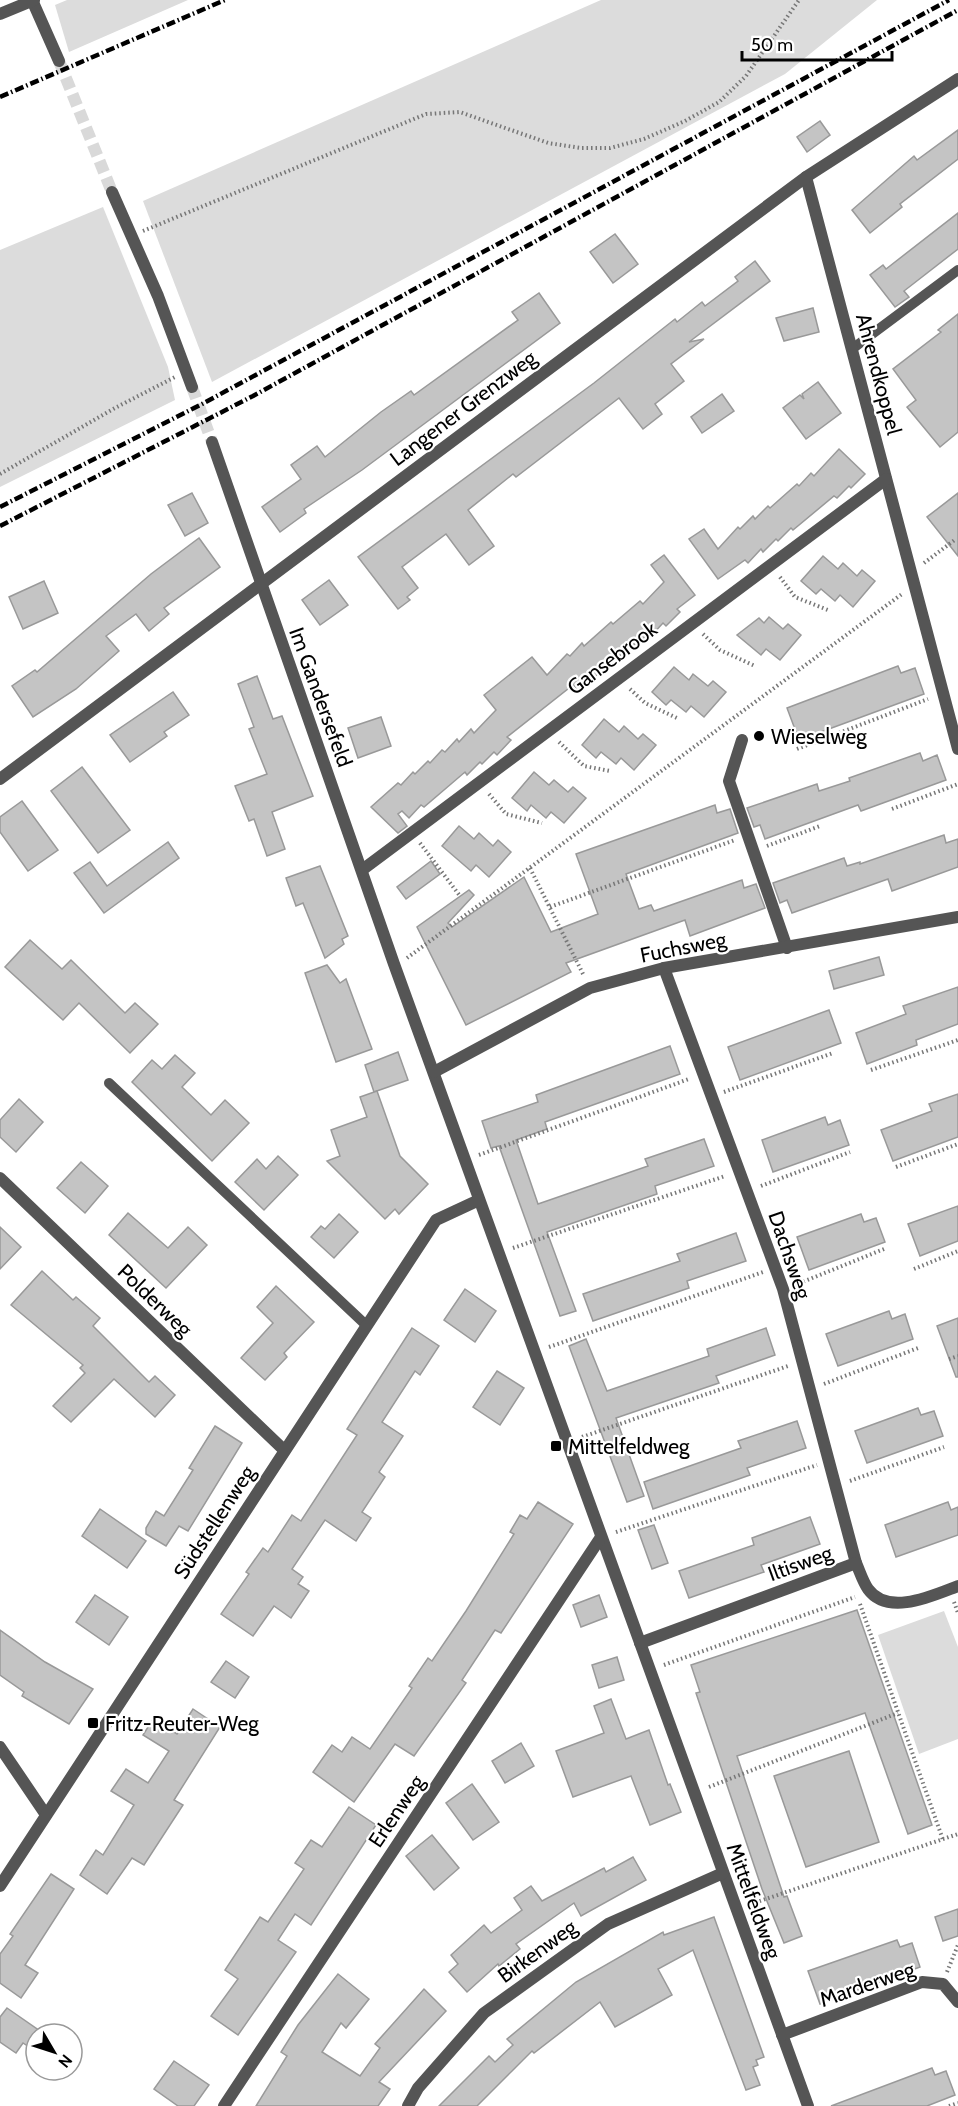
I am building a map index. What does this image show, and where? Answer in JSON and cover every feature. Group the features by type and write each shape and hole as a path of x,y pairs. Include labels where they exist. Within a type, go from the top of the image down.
{"street":[{"path":"0,14 33,0 59,61"},
{"name":"Langener Grenzweg","path":"0,779 806,177 958,79"},
{"name":"Ahrendkoppel","path":"806,177 958,749"},
{"path":"112,192 132,236 192,387"},
{"name":"Im Gandersefeld","path":"212,442 394,966"},
{"name":"Gansebrook","path":"362,870 886,479"},
{"path":"742,740 729,781 787,948"},
{"name":"Fuchsweg","path":"434,1072 590,988 664,968 958,918"},
{"name":"Mittelfeldweg","path":"394,966 808,2106"},
{"name":"Dachsweg","path":"664,968 783,1289 829,1461 851,1565"},
{"name":"Polderweg","path":"0,1178 284,1450"},
{"name":"Südstellenweg","path":"0,1886 436,1220 479,1200"},
{"name":"Erlenweg","path":"224,2106 601,1537"},
{"name":"Iltisweg","path":"640,1644 851,1565 869,1591 887,1602 911,1602 958,1586"},
{"path":"0,1747 46,1815"},
{"name":"Birkenweg","path":"408,2106 418,2088 484,2013 608,1924 723,1873"},
{"name":"Marderweg","path":"782,2035 922,1982 943,1984 958,2002"}],"lane":[{"path":"852,349 958,270"},
{"path":"109,1083 366,1325"}],"path":[{"path":"132,236 426,114 460,112 548,142 581,148 610,148 644,139 685,121 719,102 746,76 799,0"},
{"path":"0,474 115,408 186,372"},
{"path":"394,966 530,868 913,579 956,539"},
{"path":"771,564 795,597 828,610"},
{"path":"692,623 720,650 755,666"},
{"path":"619,678 645,703 679,718"},
{"path":"797,750 943,693"},
{"path":"548,731 584,766 610,771"},
{"path":"479,782 506,814 542,823"},
{"path":"892,809 958,784"},
{"path":"753,851 820,826"},
{"path":"412,833 460,896"},
{"path":"550,907 747,836"},
{"path":"530,868 590,988"},
{"path":"871,1070 958,1040"},
{"path":"712,1096 833,1053"},
{"path":"465,1160 704,1074"},
{"path":"896,1167 958,1144"},
{"path":"747,1191 850,1152"},
{"path":"498,1253 740,1171"},
{"path":"783,1289 884,1249"},
{"path":"914,1269 958,1251"},
{"path":"534,1352 775,1268"},
{"path":"810,1389 918,1348"},
{"path":"949,1359 958,1356"},
{"path":"567,1443 802,1361"},
{"path":"835,1486 944,1447"},
{"path":"601,1537 829,1461"},
{"path":"851,1565 857,1596 943,1840"},
{"path":"650,1670 857,1596"},
{"path":"694,1793 898,1713"},
{"path":"736,1909 958,1834"},
{"path":"943,1984 958,1945"},
{"path":"950,2106 958,2103"}],"shaded area":[{"path":"67,0 188,0 69,52 55,5"},
{"path":"601,0 877,0 785,74 212,382 143,201"},
{"path":"103,207 168,367 175,400 0,487 0,250"},
{"path":"944,1611 958,1647 958,1739 919,1754 878,1635"}],"building":[{"path":"820,121 830,135 807,152 797,137"},
{"path":"958,130 958,159 900,204 902,207 870,233 852,210 914,156 917,160"},
{"path":"958,213 958,249 904,291 909,297 895,307 870,275 883,265 886,269"},
{"path":"615,234 638,264 613,283 590,252"},
{"path":"755,261 770,281 689,342 704,339 671,364 684,381 655,404 662,414 643,429 619,398 516,477 513,474 468,510 494,546 469,565 446,534 402,567 418,588 407,597 410,600 398,609 358,557 594,383 675,319 677,322 702,302 705,306 738,281 735,277"},
{"path":"539,293 560,323 362,470 304,509 306,513 280,532 262,507 301,479 291,465 317,446 325,457 381,412 411,391 414,395 518,320 512,312"},
{"path":"813,308 819,332 784,341 776,318"},
{"path":"958,314 958,432 940,447 907,407 916,400 893,369 941,332 938,330"},
{"path":"818,382 841,413 806,439 783,408 800,395 804,399 802,394"},
{"path":"722,394 734,411 702,433 691,417"},
{"path":"839,449 865,474 851,488 849,486 837,498 834,496 793,530 791,528 778,541 776,539 763,552 761,549 748,563 745,560 718,579 689,539 704,529 718,549 738,527 740,529 753,516 755,519 768,506 770,508 797,484 799,486 811,473 814,476"},
{"path":"192,493 208,523 185,536 168,505"},
{"path":"958,493 958,556 927,517"},
{"path":"199,538 220,567 164,608 169,614 149,631 136,614 106,636 119,651 76,689 33,717 12,686 35,670 37,672 151,574"},
{"path":"664,555 695,595 677,609 680,612 666,626 663,623 651,636 649,633 636,646 634,644 593,678 590,676 578,689 573,685 507,737 511,740 497,755 494,752 467,775 465,772 424,807 421,805 409,818 402,811 398,814 407,826 398,833 371,807 398,783 401,785 413,772 415,774 428,761 430,763 442,750 445,752 457,739 459,742 471,729 474,733 496,710 484,695 532,657 547,675 567,654 570,656 582,643 584,646 640,601 643,604 664,582 651,565"},
{"path":"823,556 838,569 843,563 857,576 862,570 875,581 853,607 840,595 835,601 821,589 816,594 801,581"},
{"path":"329,580 348,605 320,625 302,600"},
{"path":"44,581 58,613 23,629 9,597"},
{"path":"769,617 783,629 788,624 801,635 780,660 766,649 761,655 737,635 759,618 764,623"},
{"path":"898,666 901,673 915,668 924,694 799,740 787,708"},
{"path":"674,667 689,680 693,674 708,686 713,681 726,692 704,717 691,706 686,712 671,700 666,705 652,692"},
{"path":"257,676 273,719 282,716 313,796 272,812 285,849 267,856 254,819 249,821 235,786 267,774 249,729 254,727 238,684"},
{"path":"173,692 189,715 164,732 167,736 130,762 110,735"},
{"path":"381,717 391,746 358,758 348,728"},
{"path":"604,719 619,732 624,726 638,739 643,734 656,745 634,770 621,758 616,764 601,752 596,758 582,745"},
{"path":"920,753 923,761 937,755 946,780 861,811 858,805 765,839 760,825 754,827 747,808 817,784 819,791"},
{"path":"82,767 130,830 98,853 51,791"},
{"path":"534,772 549,785 554,780 568,792 573,787 586,798 564,823 551,812 546,818 531,805 527,811 512,798"},
{"path":"22,801 58,850 28,871 0,832 0,817"},
{"path":"715,805 717,813 730,809 738,833 626,874 639,909 651,905 654,911 742,880 744,888 756,884 765,908 690,936 685,920 566,963 571,972 466,1025 417,927 469,890 474,895 448,923 452,927 524,877 551,932 598,914 576,854"},
{"path":"459,826 474,839 479,833 493,846 498,840 511,852 489,877 476,865 471,871 442,846"},
{"path":"944,835 946,843 958,839 958,867 892,891 888,879 792,913 787,900 780,903 773,883 844,858 847,866 860,862 860,864"},
{"path":"168,842 179,858 104,913 74,873 90,862 107,886"},
{"path":"431,861 440,874 406,899 397,887"},
{"path":"320,866 348,936 342,939 344,944 325,958 303,903 296,906 286,878"},
{"path":"30,940 62,969 71,960 125,1013 135,1003 158,1024 130,1053 79,1003 63,1020 5,967"},
{"path":"879,957 884,975 834,989 829,971"},
{"path":"327,965 340,983 346,979 372,1049 336,1062 305,973"},
{"path":"958,987 958,1024 916,1040 917,1045 867,1064 856,1033 906,1014 903,1006"},
{"path":"829,1010 841,1043 740,1080 728,1047"},
{"path":"670,1046 680,1074 545,1122 547,1129 516,1140 538,1204 648,1166 645,1159 704,1139 714,1166 655,1186 657,1194 547,1232 576,1311 560,1316 499,1146 491,1148 482,1121 538,1102 536,1095"},
{"path":"398,1052 408,1080 374,1092 365,1065"},
{"path":"175,1055 195,1073 182,1087 211,1115 225,1100 249,1123 212,1161 132,1082 152,1060 162,1069"},
{"path":"377,1091 400,1156 428,1184 399,1214 395,1209 385,1219 327,1161 340,1156 331,1130 367,1117 360,1097"},
{"path":"958,1094 958,1137 893,1161 881,1130 932,1111 929,1104"},
{"path":"19,1099 43,1122 16,1152 0,1137 0,1120"},
{"path":"825,1117 828,1125 840,1120 849,1145 773,1172 762,1140"},
{"path":"278,1156 298,1175 264,1210 235,1182 257,1159 266,1169"},
{"path":"81,1162 108,1186 85,1213 57,1188"},
{"path":"958,1206 958,1241 920,1256 908,1224"},
{"path":"128,1213 168,1248 188,1227 207,1245 166,1288 109,1235"},
{"path":"339,1214 358,1232 334,1258 311,1237 321,1226 325,1229"},
{"path":"861,1214 864,1222 876,1218 885,1242 809,1270 797,1237"},
{"path":"0,1227 21,1247 0,1269"},
{"path":"736,1233 746,1261 687,1281 689,1288 593,1321 583,1294 680,1261 677,1254"},
{"path":"42,1271 73,1300 76,1297 100,1318 93,1326 149,1382 155,1376 175,1395 155,1417 114,1379 71,1422 53,1406 85,1373 80,1368 83,1365 11,1305"},
{"path":"276,1286 314,1322 284,1353 287,1357 265,1380 241,1358 273,1323 257,1307"},
{"path":"465,1289 496,1311 475,1342 444,1320"},
{"path":"889,1311 892,1319 905,1314 913,1339 838,1366 826,1334"},
{"path":"958,1318 958,1377 956,1377 937,1326"},
{"path":"412,1328 439,1346 420,1375 415,1371 382,1422 403,1436 379,1472 385,1477 362,1512 371,1518 356,1541 325,1520 292,1569 303,1577 298,1584 309,1591 291,1618 274,1606 253,1636 221,1614 249,1574 246,1572 263,1548 268,1552 292,1515 301,1521 357,1435 347,1429"},
{"path":"766,1328 775,1355 716,1376 719,1383 616,1418 644,1496 627,1502 569,1346 586,1339 607,1391 709,1356 707,1349"},
{"path":"497,1371 524,1388 500,1425 473,1407"},
{"path":"918,1408 921,1415 934,1411 943,1436 867,1463 855,1431"},
{"path":"797,1421 806,1448 747,1468 750,1475 653,1509 644,1482 741,1448 738,1441"},
{"path":"215,1426 242,1443 188,1531 179,1526 166,1546 146,1534 146,1528 156,1511 164,1516 193,1470 189,1468"},
{"path":"538,1502 573,1524 501,1633 495,1630 462,1680 466,1683 414,1756 395,1744 354,1802 313,1772 332,1745 342,1752 352,1737 370,1749 412,1688 409,1686 428,1658 432,1661 466,1611 514,1534 510,1532 520,1515 527,1519"},
{"path":"948,1502 951,1510 958,1507 958,1535 896,1557 885,1525"},
{"path":"100,1509 146,1541 127,1568 82,1536"},
{"path":"810,1517 820,1544 761,1565 764,1572 689,1598 679,1571 754,1545 752,1538"},
{"path":"654,1525 668,1563 652,1569 638,1530"},
{"path":"95,1595 128,1617 109,1645 76,1622"},
{"path":"599,1595 607,1617 581,1627 573,1605"},
{"path":"857,1610 932,1825 908,1834 865,1713 737,1756 784,1897 787,1896 802,1936 784,1943 762,1889 696,1693 700,1692 691,1665"},
{"path":"0,1630 45,1662 93,1689 69,1724 22,1696 24,1692 0,1675"},
{"path":"617,1657 624,1680 599,1688 592,1665"},
{"path":"226,1661 249,1677 235,1698 211,1682"},
{"path":"611,1699 626,1739 649,1730 668,1785 670,1784 681,1812 650,1825 631,1776 573,1797 556,1751 604,1733 594,1706"},
{"path":"193,1709 220,1727 174,1800 183,1805 144,1865 132,1858 107,1894 80,1875 96,1850 103,1855 134,1805 111,1791 126,1769 148,1783 169,1751 143,1735 153,1719 177,1734"},
{"path":"521,1743 534,1766 505,1783 492,1761"},
{"path":"849,1751 879,1842 806,1867 774,1776"},
{"path":"472,1784 499,1822 473,1840 446,1803"},
{"path":"349,1807 376,1825 311,1925 295,1914 278,1940 296,1952 238,2035 211,2016 238,1979 225,1970 260,1917 268,1922 304,1869 295,1863 311,1840 322,1847"},
{"path":"432,1835 459,1868 434,1890 406,1856"},
{"path":"633,1857 646,1880 581,1916 574,1903 516,1944 520,1949 499,1966 498,1964 467,1992 449,1972 458,1964 451,1955 484,1925 491,1933 522,1910 514,1898 531,1886 542,1901 604,1868 606,1872"},
{"path":"51,1874 74,1889 25,1965 38,1973 21,1998 0,1983 0,1954 13,1936 10,1934"},
{"path":"958,1909 958,1936 943,1941 935,1917"},
{"path":"714,1917 764,2057 756,2060 758,2065 753,2067 760,2085 746,2090 693,1950 658,1969 672,1995 615,2027 600,2002 534,2053 532,2051 477,2106 439,2106 489,2056 495,2062 513,2045 507,2039 576,1982 663,1932 664,1935"},
{"path":"897,1940 900,1947 912,1943 920,1967 820,2004 808,1971"},
{"path":"338,1974 369,1999 346,2028 341,2023 322,2052 360,2076 380,2048 375,2044 424,1989 446,2011 379,2082 390,2089 378,2106 256,2106 287,2056 281,2052 298,2025"},
{"path":"7,2008 27,2022 24,2022 24,2044 16,2053 0,2042 0,2017"},
{"path":"174,2061 209,2085 194,2106 178,2106 154,2089"},
{"path":"932,2068 935,2075 946,2071 955,2095 927,2106 831,2106"}],"tunnel":[{"path":"59,61 112,192"},
{"path":"192,387 212,442"}],"railway":[{"path":"0,97 225,0"},
{"path":"0,507 202,404 949,0"},
{"path":"0,526 253,396 958,10"}],"place":[{"name":"Wieselweg","path":"759,736"},
{"name":"Mittelfeldweg","path":"556,1446"},
{"name":"Fritz-Reuter-Weg","path":"93,1723"}]}
